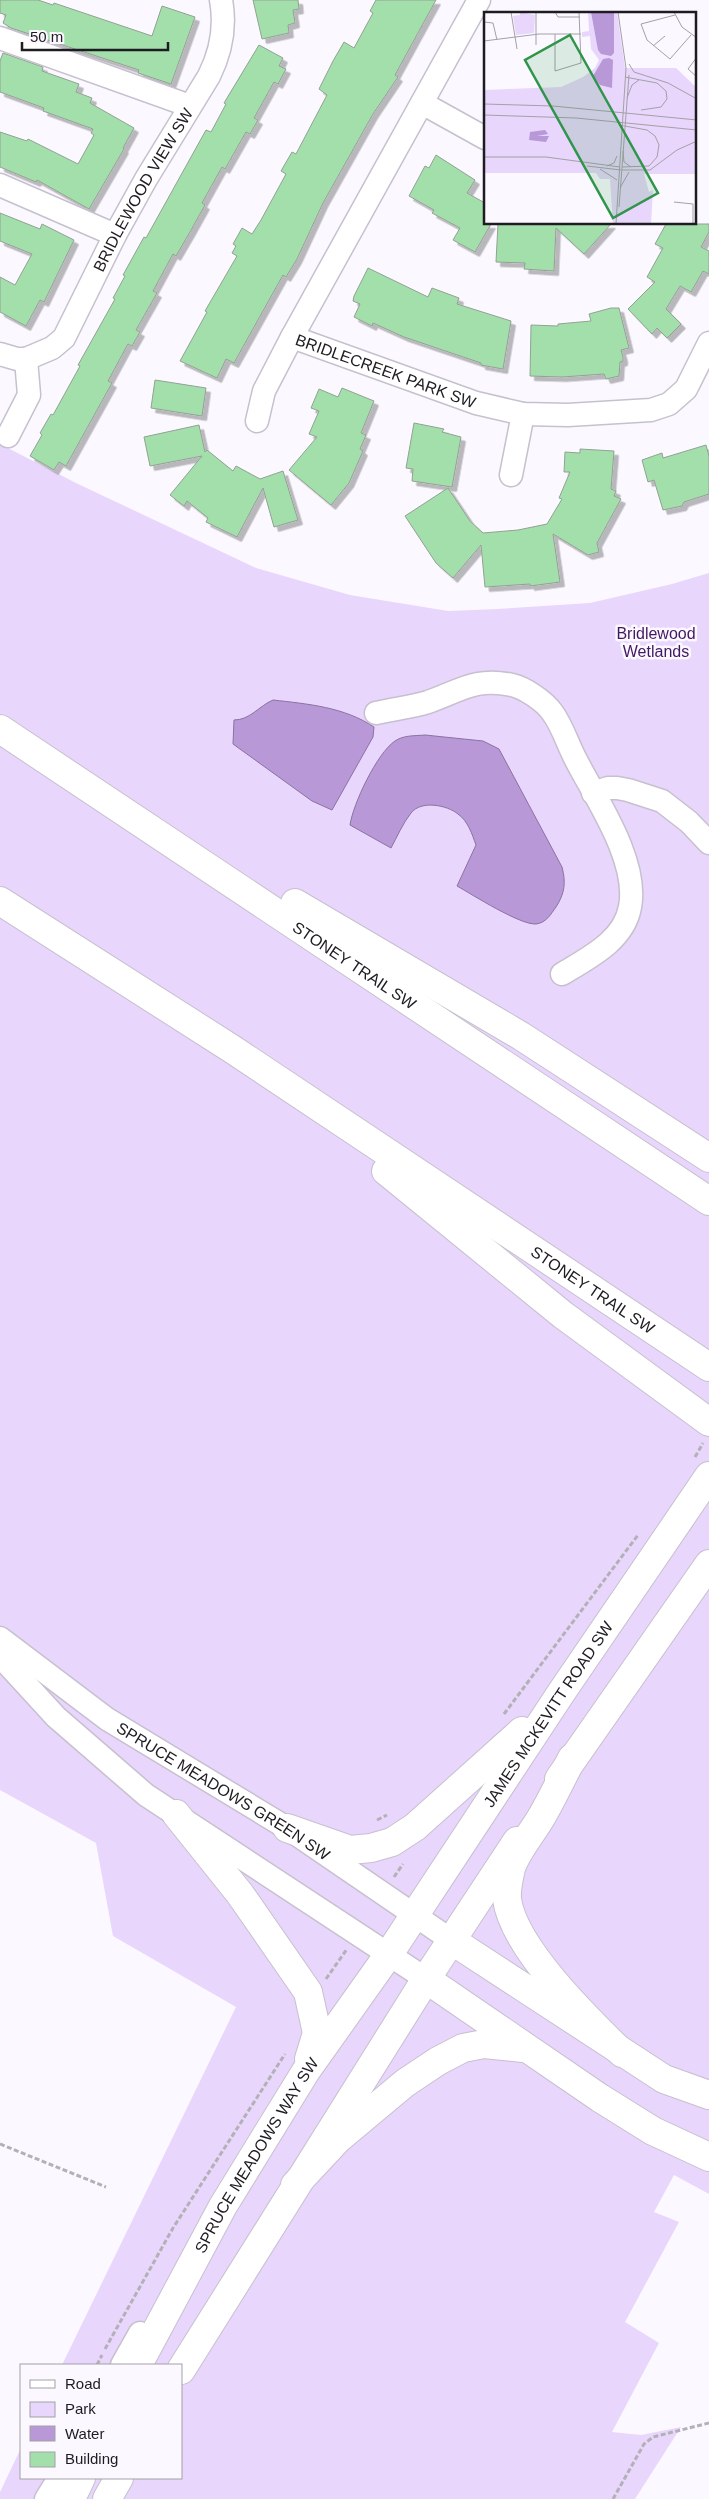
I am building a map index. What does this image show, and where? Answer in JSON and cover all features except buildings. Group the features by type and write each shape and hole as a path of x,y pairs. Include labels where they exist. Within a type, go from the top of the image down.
{"main road":[{"name":"STONEY TRAIL SW","path":"0,729 709,1201"},
{"path":"29,747 521,1036 709,1158"},
{"name":"STONEY TRAIL SW","path":"0,901 232,1049 709,1367"},
{"path":"232,1049 563,1314 709,1422"},
{"name":"JAMES MCKEVITT ROAD SW","path":"389,1954 561,1693 709,1476"},
{"path":"182,2368 295,2185 451,1940 572,1758 709,1564"},
{"path":"287,1828 350,1850 371,1848 392,1842 415,1827 501,1752 561,1693"},
{"path":"572,1758 544,1814 512,1867 507,1898 510,1912 522,1936 543,1967 576,2006 622,2053"},
{"path":"176,1814 240,1894 308,1992 317,2033 306,2071"},
{"path":"451,1940 664,2079 709,2095"},
{"name":"SPRUCE MEADOWS WAY SW","path":"139,2364 223,2206 306,2071 389,1954"},
{"path":"426,1979 524,2048 653,2131 709,2157"},
{"path":"295,2185 338,2139 405,2083 438,2061 463,2048 484,2044 524,2048"},
{"path":"72,2499 81,2479"},
{"path":"107,2499 118,2479"}],"street":[{"name":"BRIDLEWOOD VIEW SW","path":"26,359 52,348 64,338 115,235 217,60 223,32 221,0"},
{"name":"BRIDLECREEK PARK SW","path":"479,0 292,337 476,403 523,414 568,415 661,408 701,378 709,343"},
{"path":"0,38 190,106"},
{"path":"422,104 484,137"},
{"path":"0,185 115,235"},
{"path":"257,421 264,391 292,337"},
{"path":"0,354 17,359 26,359 29,395 8,436"},
{"path":"510,475 523,414"},
{"path":"376,712 428,702 481,682 513,685 536,697 552,712 619,846 630,878 630,908 618,934 596,953 562,974"},
{"path":"594,794 608,788 628,790 662,802 689,822 709,843"},
{"name":"SPRUCE MEADOWS GREEN SW","path":"0,1638 114,1724 287,1828 451,1940"},
{"path":"0,1656 56,1717 146,1795 426,1979"},
{"path":"123,2364 223,2206"},
{"path":"46,2499 58,2479"}],"path":[{"path":"500,1719 642,1530"},
{"path":"377,1820 394,1811"},
{"path":"384,1894 404,1861"},
{"path":"308,1992 325,1980 357,1934"},
{"path":"98,2364 146,2274 287,2050"},
{"path":"0,2144 106,2187"},
{"path":"613,2499 644,2444 652,2437 709,2423"}],"green space":[{"name":"Bridlewood Wetlands","path":"0,444 76,483 256,568 350,595 448,611 497,609 590,603 672,584 709,573 709,2194 674,2175 654,2212 679,2222 625,2322 659,2343 612,2432 641,2435 681,2427 635,2499 0,2499 0,2492 20,2450 20,2479 182,2479 182,2364 62,2364 236,2007 113,1936 96,1843 0,1790"}],"water":[{"path":"273,700 312,705 338,711 362,720 374,727 373,737 332,810 312,801 233,744 234,720 245,718"},
{"path":"425,735 483,741 499,749 562,867 564,878 563,892 556,907 543,922 536,924 519,920 457,886 476,845 467,824 453,811 434,805 421,806 415,809 405,821 391,848 350,825 361,792 374,767 388,747 402,738"}]}
